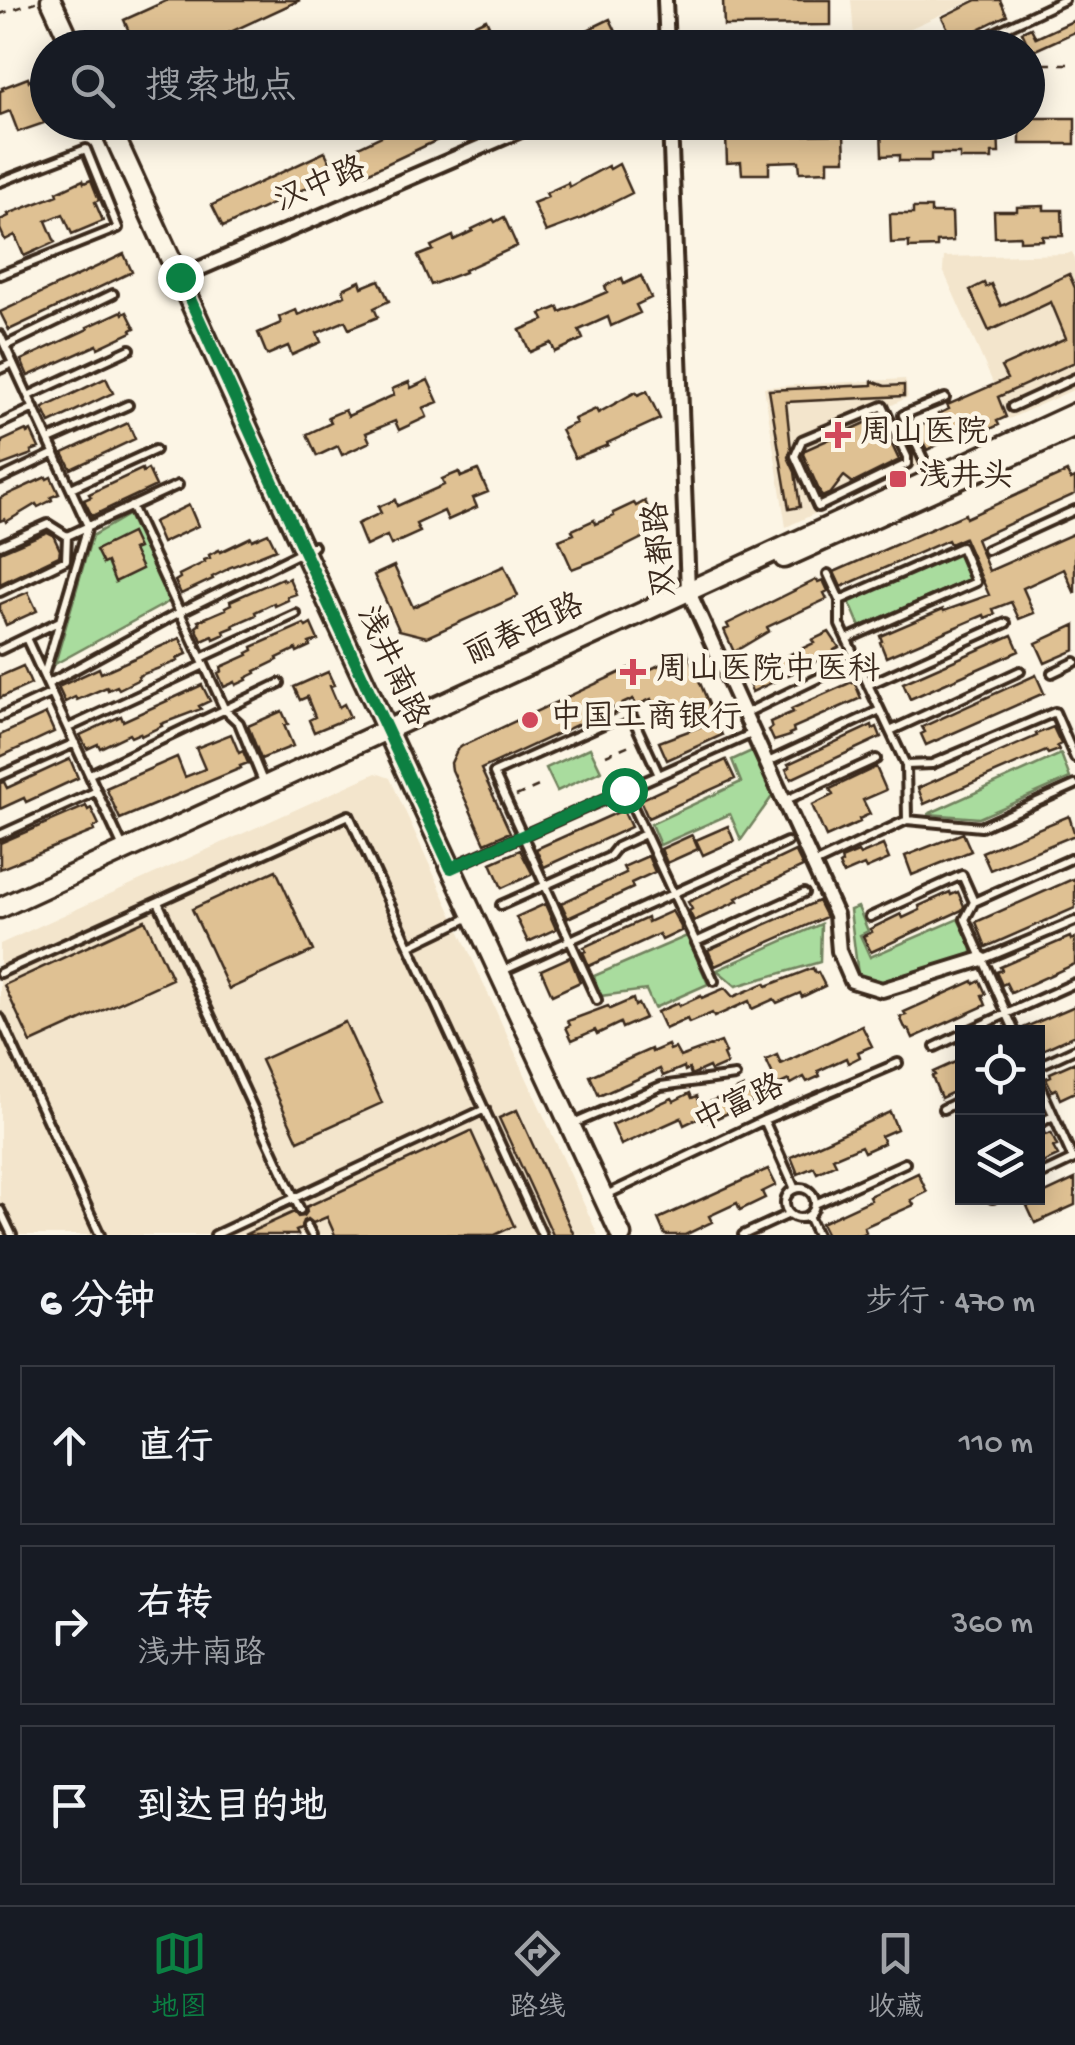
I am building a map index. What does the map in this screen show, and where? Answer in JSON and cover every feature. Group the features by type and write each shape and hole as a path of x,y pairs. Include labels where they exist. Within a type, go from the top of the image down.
{"main road":[{"path":"50,0 64,30"},
{"path":"64,0 78,30"},
{"name":"浅井南路","path":"117,140 185,275"},
{"name":"浅井南路","path":"128,140 309,548 607,1195 621,1235"},
{"name":"丽春西路","path":"690,595 855,512 1075,412"},
{"name":"丽春西路","path":"0,919 690,595 1075,426"},
{"name":"丽春西路","path":"0,908 265,786 393,732"},
{"name":"浅井南路","path":"607,1195 631,1235"}],"street":[{"path":"665,0 666,30"},
{"name":"汉中路","path":"185,275 497,140"},
{"name":"双都路","path":"671,140 690,595 836,915 839,951 852,981 882,990 982,959"}],"lane":[{"path":"1000,30 1064,0"},
{"path":"0,182 86,150 118,228 0,274"},
{"path":"5,346 113,294"},
{"path":"0,335 88,526 44,676"},
{"path":"28,396 130,349"},
{"path":"0,369 13,363"},
{"path":"1012,407 1075,378"},
{"path":"931,477 903,415 945,398"},
{"path":"48,440 128,405"},
{"path":"882,406 907,457 906,464 847,494 818,507 795,456 802,440 882,406"},
{"path":"0,424 34,408"},
{"path":"71,488 155,450"},
{"path":"0,478 54,453"},
{"path":"68,536 178,485"},
{"path":"847,494 855,512"},
{"path":"131,506 225,710 239,724 265,786"},
{"path":"987,550 1075,510"},
{"path":"0,545 48,524 68,536"},
{"path":"0,592 66,560 68,536"},
{"path":"840,600 961,547 976,582 847,639"},
{"path":"48,684 309,548"},
{"path":"828,574 840,600 840,625 906,765 906,820"},
{"path":"68,728 296,614"},
{"path":"0,640 2,649 60,621"},
{"path":"868,685 1006,623"},
{"path":"26,638 125,851"},
{"path":"746,713 856,660"},
{"path":"1052,672 1075,662"},
{"path":"890,731 1020,671"},
{"path":"90,774 280,683"},
{"path":"0,716 52,693"},
{"path":"768,762 880,710"},
{"path":"596,1000 494,774 630,712 659,775"},
{"path":"906,765 932,764 1056,712 1075,758"},
{"path":"455,866 754,732"},
{"path":"0,776 75,743"},
{"path":"785,801 876,759"},
{"path":"814,864 906,820 981,828 1075,786"},
{"path":"624,790 714,981"},
{"path":"0,835 98,791"},
{"path":"0,973 349,814 542,1235"},
{"path":"501,906 608,857 617,847 645,834"},
{"path":"502,970 787,842"},
{"path":"1012,1025 965,919 974,902 1075,857"},
{"path":"870,917 962,875 974,902"},
{"path":"696,942 804,893"},
{"path":"158,902 300,1210"},
{"path":"410,946 477,914"},
{"path":"982,959 1075,921"},
{"path":"982,1025 1075,982"},
{"path":"0,1018 100,1235"},
{"path":"935,1047 955,1037"},
{"path":"1045,1063 1075,1048"},
{"name":"中富路","path":"607,1195 764,1120 898,1064"},
{"path":"574,1124 661,1086 735,1076"},
{"path":"1045,1096 1074,1158 1045,1172"},
{"path":"943,1109 955,1103"},
{"path":"216,1235 485,1109"},
{"path":"1045,1120 1054,1116"},
{"path":"764,1120 795,1189"},
{"path":"816,1204 811,1192 795,1189 787,1195 785,1208 789,1214 808,1216 816,1204 905,1163"},
{"path":"0,1210 12,1235"},
{"path":"743,1235 789,1214"},
{"path":"808,1216 817,1235"},
{"path":"308,1226 312,1235"}],"path":[{"path":"0,14 41,0"},
{"path":"1045,64 1075,64"},
{"path":"606,755 642,739"},
{"path":"506,800 542,784"}],"shaded area":[{"path":"851,0 973,0 907,30 854,30"},
{"path":"1072,252 1075,389 1009,419 943,270 944,257"},
{"name":"周山医院","path":"905,379 908,397 890,406 919,465 786,527 764,387"},
{"path":"376,773 390,778 598,1235 0,1235 0,944"}],"green space":[{"path":"128,515 170,601 55,664 92,536"},
{"path":"958,553 969,579 860,627 849,601"},
{"path":"590,748 601,771 557,791 546,768"},
{"path":"756,749 776,791 741,840 730,814 660,845 651,824 741,782 732,760"},
{"path":"1061,754 1070,778 979,818 928,814"},
{"path":"858,907 868,931 860,935 870,957 958,919 972,946 972,955 918,981 887,987 859,983 850,910"},
{"path":"821,924 820,962 736,986 717,970"},
{"path":"687,936 708,984 654,1008 646,990 600,996 594,976"}],"building":[{"path":"168,0 300,0 235,30 128,30 124,20"},
{"path":"723,0 831,0 831,25 724,26"},
{"path":"977,0 1000,0 1007,15 976,30 948,30 942,17"},
{"path":"486,19 491,30 462,30"},
{"path":"610,19 615,30 587,30"},
{"path":"1075,20 1075,32 1045,46 1045,34"},
{"path":"28,78 30,128 18,132 10,111 0,115 0,91"},
{"path":"1045,118 1075,118 1075,144 1020,144 1020,140 1045,140"},
{"path":"373,140 438,140 365,174 354,149"},
{"path":"726,140 844,140 845,160 828,160 828,171 800,172 799,161 769,162 769,174 742,174 741,162 727,163"},
{"path":"881,140 998,140 999,153 992,153 992,159 931,154 931,161 899,161 899,155 882,156"},
{"path":"325,152 336,174 223,227 212,205"},
{"path":"619,164 632,193 546,232 533,203 568,183 569,187"},
{"path":"83,180 91,180 103,221 72,234 63,214 46,221 55,242 24,256 15,235 5,240 0,220"},
{"path":"1044,206 1044,210 1062,210 1063,236 1020,241 1020,236 995,237 994,211"},
{"path":"913,208 952,213 953,241 937,242 937,247 909,248 909,242 891,243 890,214 913,214"},
{"path":"504,217 517,246 431,285 418,256 453,236 454,240"},
{"path":"124,254 132,272 9,330 0,312"},
{"path":"1069,274 1075,288 1075,362 998,397 1006,417 997,421 999,425 988,430 985,422 927,450 916,428 940,418 938,414 949,409 947,405 1007,379 1001,367 1066,338 1051,302 989,331 970,290 991,284 1001,306"},
{"path":"641,276 651,298 636,305 640,313 611,326 608,317 579,330 583,339 555,352 551,343 530,352 520,330 544,320 541,314 558,307 560,312 607,292 605,286 622,278 624,284"},
{"path":"379,280 389,301 374,308 378,317 349,329 345,321 317,333 321,342 292,355 288,346 267,355 258,333 281,323 279,317 296,310 298,315 345,295 343,289 360,281 362,287"},
{"path":"127,312 135,328 132,332 28,376 21,360"},
{"path":"106,378 113,393 50,423 43,408"},
{"path":"428,380 438,402 423,408 427,417 399,430 395,421 366,433 370,442 342,455 338,446 317,456 307,434 331,423 328,417 345,410 348,416 394,395 392,389 409,382 411,388"},
{"path":"872,381 885,386 904,385 904,396 786,402 791,449 788,457 795,472 800,507 789,509 769,390 872,385"},
{"path":"647,391 660,419 575,458 561,430 596,409 598,413 636,392 638,395"},
{"path":"879,417 899,460 853,483 844,476 831,493 822,497 803,454 805,450"},
{"path":"128,423 135,439 71,469 63,453"},
{"path":"31,431 39,448 0,466 2,441"},
{"path":"148,469 156,486 92,516 84,500 91,497 89,494"},
{"path":"478,470 488,492 473,498 477,507 448,520 444,511 416,524 420,532 391,545 387,536 366,546 357,524 381,513 378,507 395,500 397,506 444,485 442,479"},
{"path":"1067,472 1071,480 1075,478 1075,494 976,539 989,571 1075,533 1075,594 1064,569 1023,588 1034,613 1019,619 1011,602 993,609 995,614 985,618 984,615 886,657 880,636 943,609 989,595 964,538 950,544 948,540 841,587 834,572"},
{"path":"51,477 59,494 6,522 0,521 0,498"},
{"path":"645,501 658,530 572,569 559,540 594,520 595,524"},
{"path":"189,505 198,526 162,543 153,522"},
{"path":"47,532 53,535 59,556 0,584 0,552"},
{"path":"131,533 138,548 133,550 142,569 115,582 107,562 103,564 96,550"},
{"path":"268,533 276,549 228,568 181,594 175,581 179,575 219,550"},
{"path":"394,566 413,607 504,566 518,596 427,637 399,630 374,575"},
{"path":"289,578 296,594 255,612 256,615 224,631 225,634 202,641 196,627 198,621 226,609 230,601"},
{"path":"823,580 827,599 767,627 769,631 734,652 724,630 729,628 727,624"},
{"path":"28,592 37,611 6,625 0,604"},
{"path":"311,624 318,640 277,658 247,680 224,687 218,673 221,667 248,655 252,647"},
{"path":"1075,625 1075,650 1045,663 1036,643"},
{"path":"829,632 839,647 835,653 752,692 746,675"},
{"path":"1012,635 1019,651 910,699 903,683"},
{"path":"180,638 187,654 178,661 138,676 139,679 119,689 107,687 65,702 58,687 99,668 101,673"},
{"path":"687,652 722,735 667,760 659,742 702,726 690,700 657,715 651,699 636,706 633,699 481,769 510,832 485,843 452,770 457,750 634,666 638,675"},
{"path":"23,666 31,684 0,698 0,676"},
{"path":"328,672 339,707 344,704 350,717 314,732 309,720 315,717 307,697 300,700 294,687"},
{"path":"1036,675 1044,693 926,745 922,727"},
{"path":"854,681 861,698 793,728 790,736 774,741 770,722"},
{"path":"202,685 210,701 199,706 201,709 141,736 129,734 100,748 98,744 87,749 80,735 121,716 123,721"},
{"path":"282,711 293,746 261,759 248,726"},
{"path":"46,714 54,732 0,757 0,735"},
{"path":"872,725 881,737 791,779 788,764"},
{"path":"1053,727 1061,744 1057,746 1059,750 1048,754 1046,751 924,804 918,788"},
{"path":"231,734 248,763 120,819 106,788 177,757 185,777 205,769 196,748"},
{"path":"70,759 78,778 26,802 24,798 0,809 0,783 4,782 7,788"},
{"path":"726,760 735,779 648,818 640,800"},
{"path":"876,767 886,790 863,800 870,814 826,837 812,805 833,795 830,789"},
{"path":"86,806 99,825 94,831 0,869 0,843"},
{"path":"623,810 631,827 544,867 536,849"},
{"path":"1069,816 1075,835 990,870 982,852"},
{"path":"728,826 734,841 703,855 696,840"},
{"path":"963,833 971,851 912,875 905,856"},
{"path":"692,835 698,849 667,863 661,849"},
{"path":"883,845 889,859 843,874 841,859"},
{"path":"520,850 532,873 502,888 491,863"},
{"path":"795,851 803,867 694,921 688,902"},
{"path":"648,856 655,872 631,883 633,888 568,918 561,903 626,873 623,867"},
{"path":"276,870 313,951 229,989 192,909"},
{"path":"1075,878 1075,908 986,947 976,922"},
{"path":"950,892 958,892 962,910 871,952 863,936 872,932 870,929 901,914 903,918"},
{"path":"818,901 826,917 715,966 708,950"},
{"path":"545,904 556,929 528,942 516,917"},
{"path":"672,911 681,931 662,940 659,934 589,966 584,947"},
{"path":"145,920 172,979 31,1043 4,985"},
{"path":"1075,938 1075,964 1011,993 1006,983 1002,985 996,972 1002,970 1000,967"},
{"path":"570,957 580,982 552,995 541,970"},
{"path":"813,968 825,986 802,997 800,993 777,1003 774,999 752,1009 749,1001 714,1017 712,1013 689,1023 687,1019 665,1029 657,1012 725,988 733,997"},
{"path":"980,981 986,1005 913,1038 906,1030 900,1017 906,1015 904,1012"},
{"path":"633,999 645,1018 572,1040 566,1027 570,1025 568,1021"},
{"path":"1075,1006 1075,1035 1045,1049 1045,1025 1030,1025"},
{"path":"345,1022 382,1103 298,1141 261,1060"},
{"path":"862,1026 872,1046 858,1052 860,1057 848,1063 846,1058 818,1071 820,1076 807,1082 804,1077 778,1085 766,1060 777,1055 781,1064"},
{"path":"721,1042 727,1064 711,1071 709,1067 691,1075 684,1067 663,1076 660,1069 599,1096 590,1076 651,1049 652,1052 668,1045 680,1057"},
{"path":"955,1062 955,1091 941,1098 933,1072"},
{"path":"1075,1062 1075,1092 1060,1099 1046,1078"},
{"path":"743,1087 753,1102 708,1122 705,1115 684,1125 681,1118 621,1145 612,1125 672,1098 674,1101 690,1093 692,1098 697,1096 701,1106"},
{"path":"517,1110 574,1235 553,1235 499,1118"},
{"path":"890,1112 897,1129 881,1136 884,1143 864,1152 861,1146 833,1158 836,1164 817,1173 814,1167 798,1174 791,1157"},
{"path":"471,1131 514,1226 495,1235 335,1235 327,1217 313,1223 303,1221 296,1231 298,1235 244,1235 294,1212 298,1217 304,1216 306,1207"},
{"path":"1051,1133 1058,1156 1045,1162 1045,1135"},
{"path":"768,1169 776,1185 762,1192 765,1198 740,1210 737,1203 709,1216 712,1222 685,1235 665,1235 658,1219"},
{"path":"918,1173 927,1192 911,1200 914,1205 864,1227 866,1232 860,1235 827,1235 821,1223"},
{"path":"1075,1179 1075,1205 1035,1223 1027,1206 1045,1205 1045,1193"}],"place":[{"name":"周山医院","path":"838,435"},
{"name":"浅井头","path":"898,479"},
{"name":"周山医院中医科","path":"633,672"},
{"name":"中国工商银行","path":"530,720"}],"route":[{"path":"180,277 451,868 624,790"}]}
